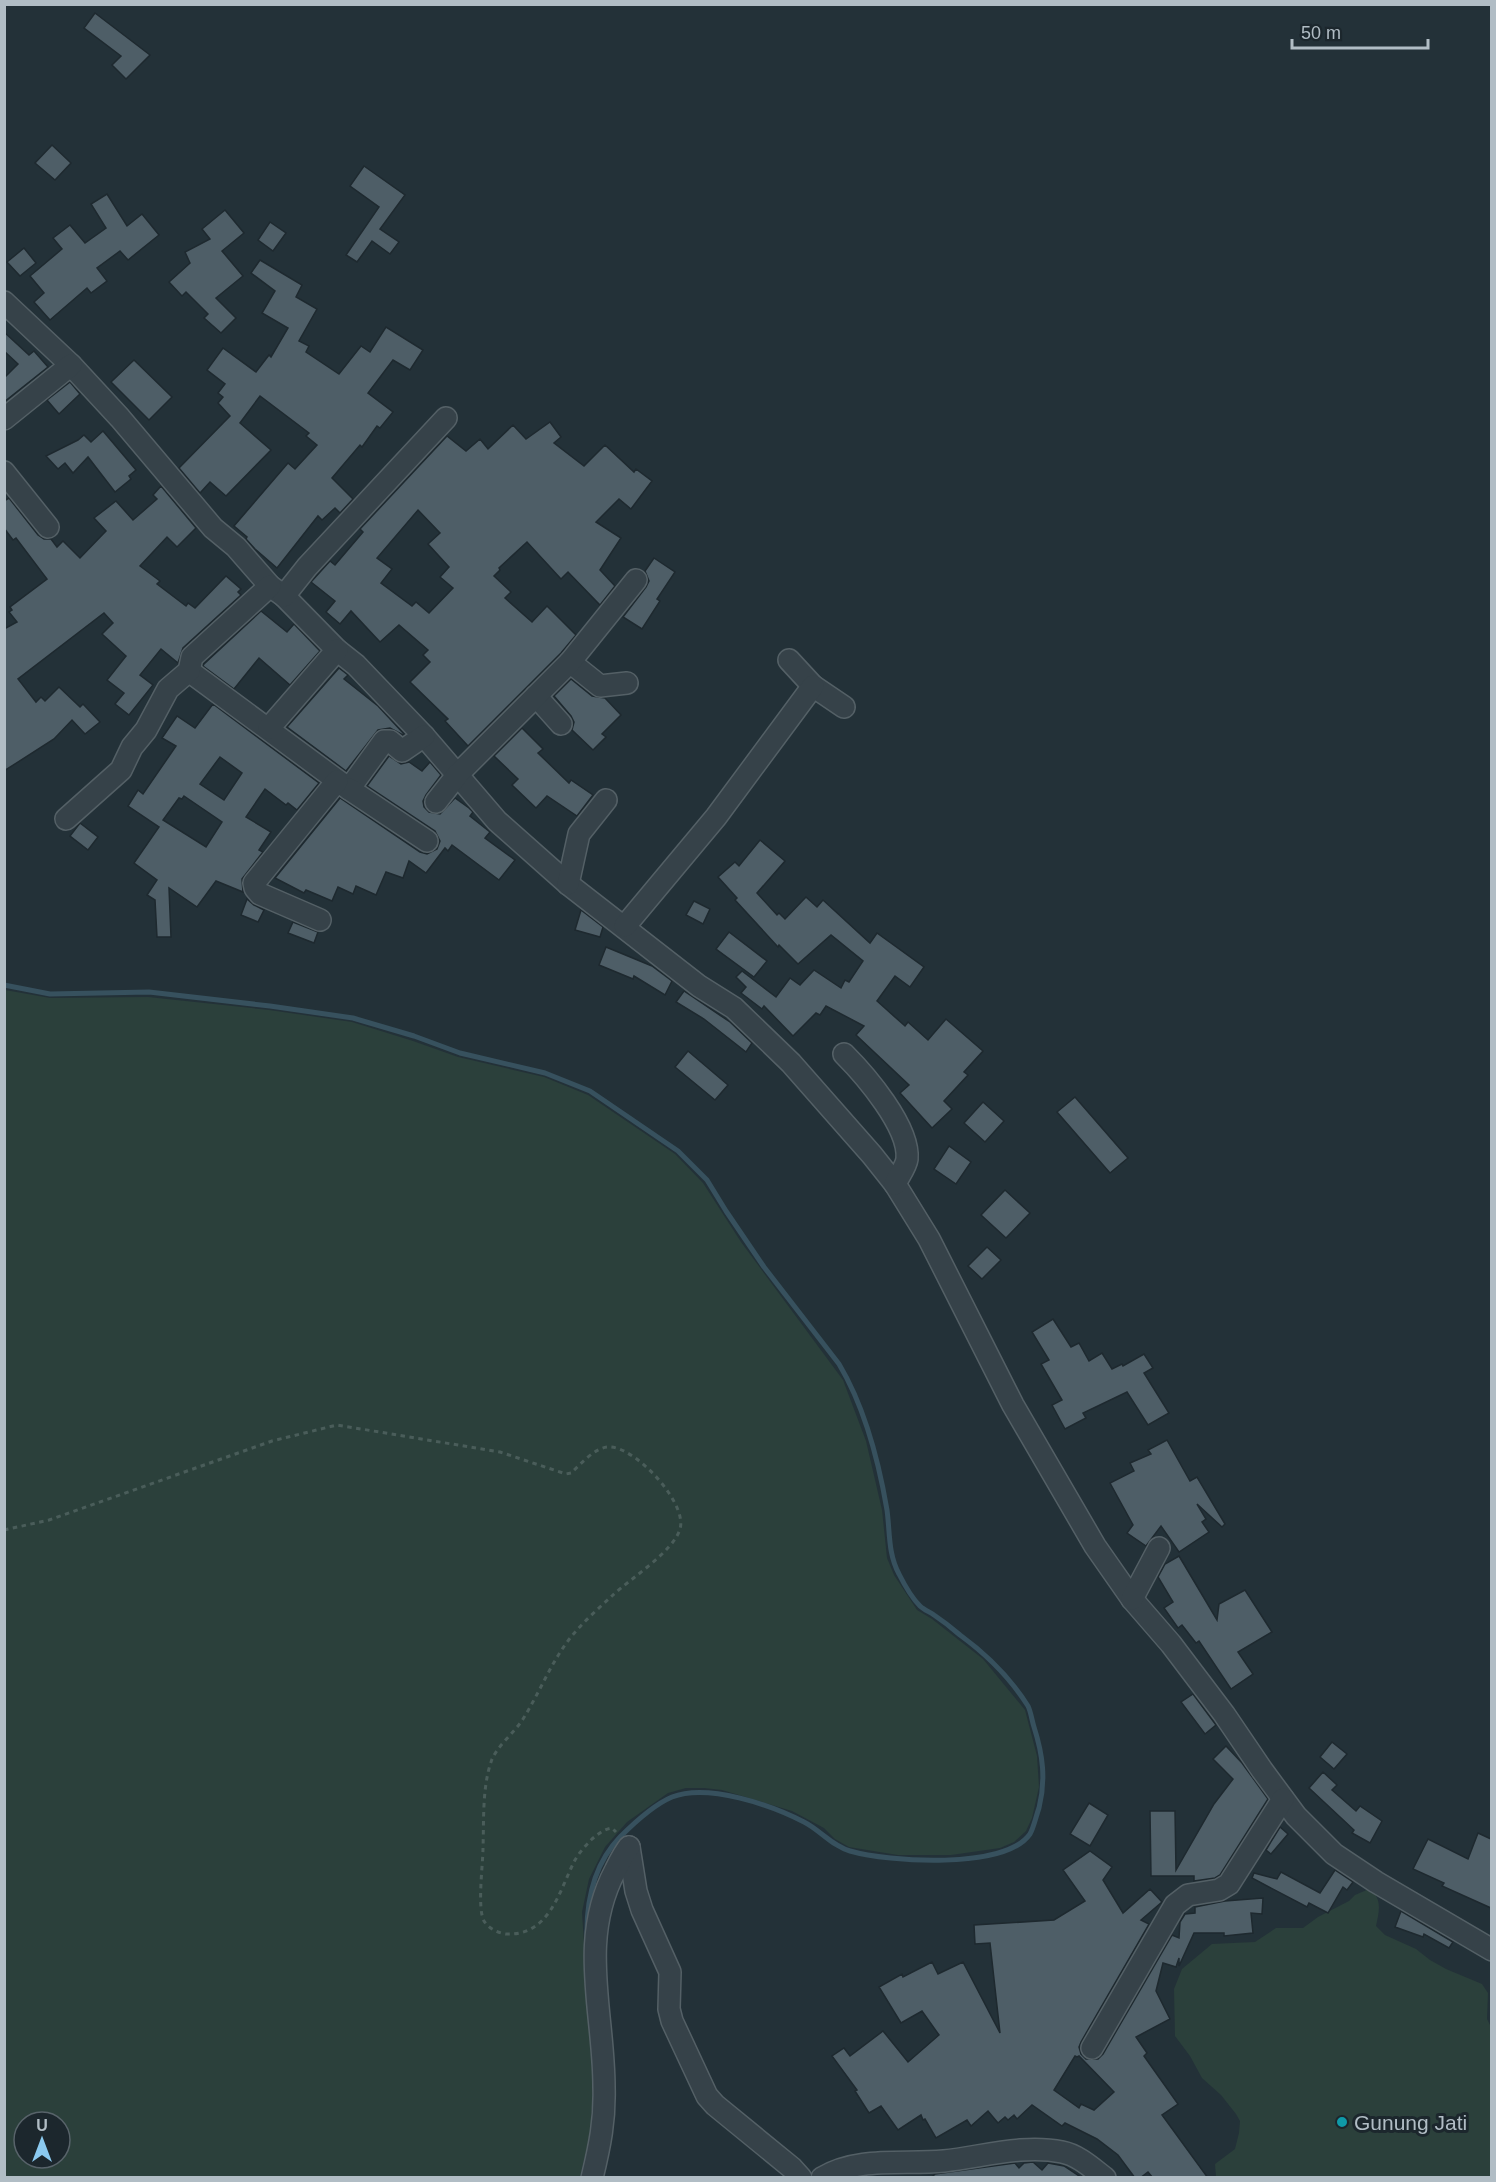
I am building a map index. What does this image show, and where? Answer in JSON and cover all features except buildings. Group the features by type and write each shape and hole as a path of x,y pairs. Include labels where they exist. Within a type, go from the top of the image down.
{"street":[{"path":"4,302 71,365 120,418 213,528 236,547 337,650 356,665 424,736 497,821 568,884 625,926 699,986 734,1008 791,1063 895,1184 929,1239 1013,1405 1095,1546 1132,1599 1171,1644 1224,1713 1296,1816 1334,1854 1376,1882 1491,1950"},
{"path":"4,419 71,365"},
{"path":"66,819 121,770 132,747 146,730 168,689 189,671 190,662 195,654 307,567 446,418"},
{"path":"4,472 48,527"},
{"path":"436,802 458,774 570,662 636,580"},
{"path":"269,728 337,650"},
{"path":"789,660 813,686 844,706"},
{"path":"570,662 600,686 627,683"},
{"path":"189,671 343,785 427,841"},
{"path":"625,926 716,817 813,686"},
{"path":"536,696 561,724"},
{"path":"320,920 260,894 254,883 384,741 390,741 402,751 424,736"},
{"path":"568,884 579,834 606,800"},
{"path":"844,1054 877,1090 897,1125 907,1160 895,1184"},
{"path":"1132,1599 1159,1548"},
{"path":"1092,2048 1175,1905 1188,1895 1219,1890 1229,1884 1283,1799"},
{"path":"592,2178 603,2131 604,2085 594,1948 597,1920 607,1886 629,1847 636,1891 642,1910 670,1972 669,2009 672,2021 707,2096 801,2178"},
{"path":"822,2178 860,2165 875,2163 941,2161 1001,2151 1047,2151 1074,2156 1105,2178"}],"path":[{"path":"4,1530 50,1520 272,1441 337,1425 500,1452 567,1474 599,1449 614,1447 623,1450 637,1458 675,1501 680,1512 682,1526 677,1537 653,1562 614,1594 571,1636 544,1679 523,1720 491,1760 484,1825 481,1908 484,1921 492,1930 505,1934 522,1932 534,1927 546,1918 558,1899 576,1858 596,1836 612,1828"}],"green space":[{"path":"5,990 50,998 148,997 269,1010 352,1022 458,1057 544,1077 588,1095 675,1154 703,1183 741,1242 843,1380 866,1441 882,1510 887,1558 894,1575 917,1610 983,1659 1025,1710 1037,1756 1039,1787 1032,1818 1026,1831 1014,1842 1000,1848 951,1855 898,1855 849,1847 835,1839 824,1828 792,1811 722,1790 704,1788 686,1788 668,1793 627,1822 605,1847 589,1879 582,1912 593,2086 591,2129 580,2177 5,2178"},
{"path":"1369,1889 1378,1901 1376,1926 1385,1935 1416,1949 1446,1969 1482,1984 1488,1993 1487,2019 1492,2029 1491,2177 1216,2177 1215,2164 1235,2149 1240,2121 1221,2095 1202,2078 1190,2056 1175,2036 1174,1989 1182,1969 1212,1944 1255,1942 1276,1928 1303,1928 1318,1917 1349,1901 1355,1895"}],"waterway":[{"path":"4,985 50,994 149,992 353,1018 414,1036 460,1053 545,1073 590,1091 678,1151 707,1180 764,1267 839,1364 856,1398 875,1454 884,1492 893,1559 903,1582 920,1606 979,1650 1014,1686 1029,1708 1043,1768 1041,1798 1030,1834 1017,1846 972,1858 945,1860 891,1858 844,1849 804,1822 757,1803 721,1794 687,1793 665,1800 651,1809 611,1848 593,1884 588,1910 587,1938"}],"place":[{"name":"Gunung Jati","path":"1342,2122"}]}
